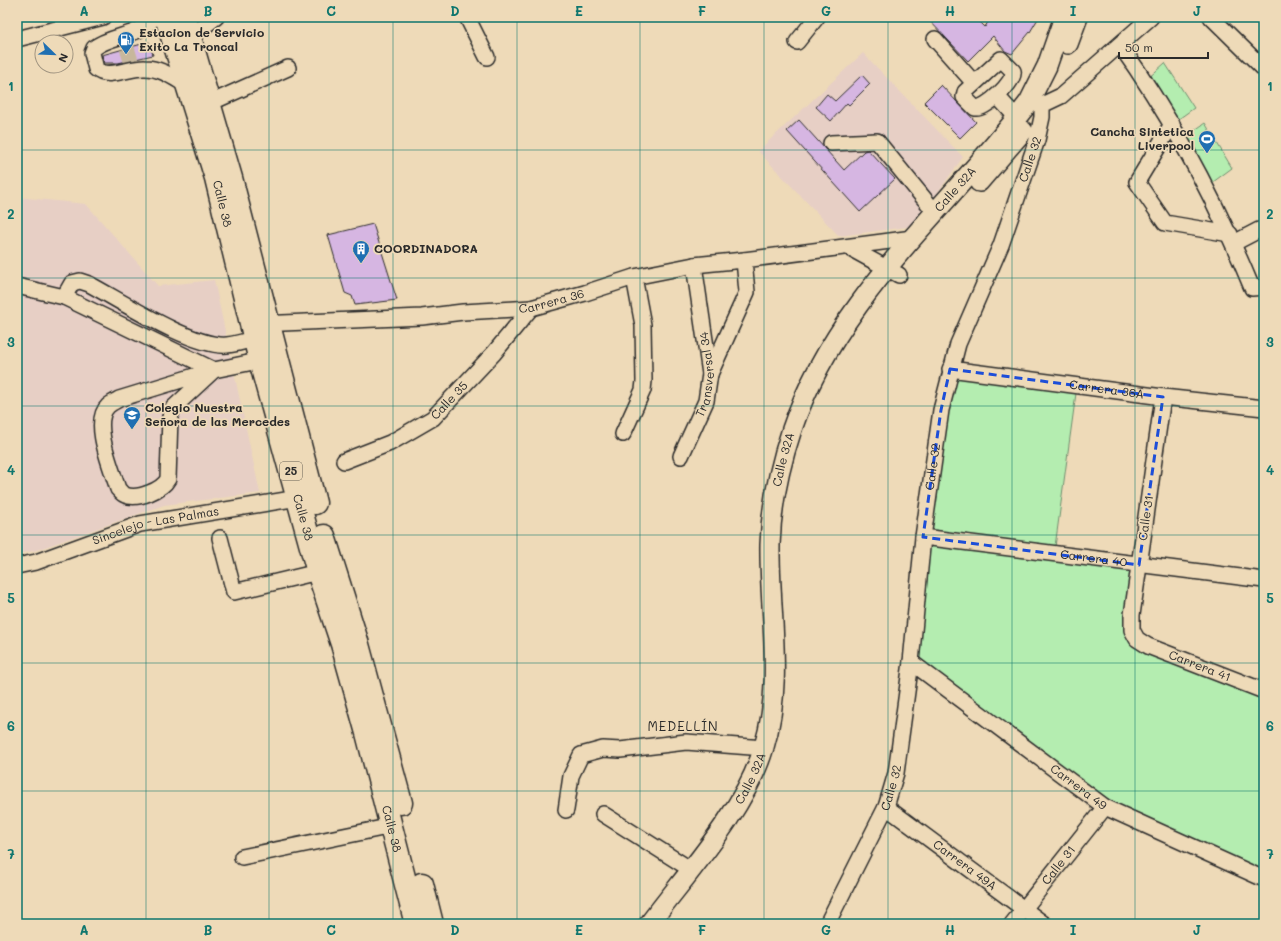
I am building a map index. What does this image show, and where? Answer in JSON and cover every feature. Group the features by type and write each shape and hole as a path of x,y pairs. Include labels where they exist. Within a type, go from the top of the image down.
{"highway":[{"name":"Calle 38","path":"166,17 262,330"},
{"name":"Calle 38","path":"187,27 231,178 298,498 318,572 342,644 392,826 416,924"},
{"name":"Calle 38","path":"269,359 357,641 382,730 432,924"}],"main road":[{"path":"994,144 1010,133 1030,113 1042,105 1043,89 1064,17"},
{"name":"Calle 32","path":"1042,105 1059,70 1078,17"},
{"name":"Calle 32A","path":"649,924 741,799 764,748 773,700 774,671 770,544 773,515 782,463 801,404 822,361 852,312 887,268 1017,118 1036,90 1055,44"},
{"name":"Calle 32A","path":"663,924 752,804 766,776 775,752 785,701 786,673 782,544 784,516 794,466 813,410 830,371 854,331 887,268 1004,153 1042,105"}],"street":[{"path":"17,39 103,17"},
{"path":"154,17 150,24 142,29 128,54 144,68 155,69 188,86"},
{"path":"187,27 216,17"},
{"path":"467,17 487,57"},
{"path":"797,42 817,17"},
{"path":"1042,105 1061,96 1152,17"},
{"path":"1211,17 1264,69"},
{"path":"935,39 974,83"},
{"path":"1120,46 1172,124 1232,238 1252,288 1264,287"},
{"path":"1001,59 1004,60 1014,74 997,96 983,108 975,108 964,97 965,92 997,60 1001,59"},
{"path":"210,103 288,68"},
{"path":"997,96 1017,118"},
{"name":"Calle 32","path":"827,924 886,807 896,774 911,662 923,538 941,410 950,369 958,344 1001,245 1037,140 1042,117 1042,105"},
{"path":"1172,124 1137,182 1165,223 1232,238 1259,230 1264,231"},
{"path":"831,143 877,141 935,212"},
{"name":"Carrera 36","path":"210,344 228,345 262,330 422,317 463,312 531,308 634,277 694,265 848,248 913,238"},
{"path":"878,243 874,252 887,268"},
{"path":"848,248 887,268"},
{"path":"710,374 747,292 744,260"},
{"name":"Transversal 34","path":"681,456 706,400 710,374 694,265"},
{"path":"622,434 643,390 644,381 643,325 634,277"},
{"path":"64,297 72,283 80,281 89,284 182,333 210,344 214,370"},
{"path":"17,286 64,297 214,370"},
{"name":"Calle 35","path":"344,461 390,443 433,418 494,353 531,308"},
{"path":"214,370 173,408 170,417 168,479 164,486 157,490 133,497 124,495 118,489 100,428 102,416 108,406 119,399 214,370 269,359"},
{"name":"Carrera 36A","path":"950,369 1163,397 1264,408"},
{"path":"162,386 173,408"},
{"name":"Calle 31","path":"1137,639 1132,630 1132,615 1163,397"},
{"name":"Sincelejo - Las Palmas","path":"17,566 36,562 140,524 298,498"},
{"path":"220,538 234,592 318,572"},
{"name":"Carrera 40","path":"923,538 1264,580"},
{"name":"Carrera 41","path":"1137,639 1163,653 1264,691"},
{"name":"Carrera 49","path":"911,662 1105,807 1264,879"},
{"path":"566,810 571,776 581,755 603,749 620,750 686,742 764,748"},
{"name":"Carrera 49A","path":"886,807 1044,924"},
{"name":"Calle 31","path":"1012,924 1105,807"},
{"path":"602,814 690,869"},
{"path":"242,857 392,826"}],"highlighted area":[{"path":"950,369 1163,397 1139,565 923,537 941,410"}],"shaded area":[{"path":"863,53 963,157 914,226 839,236 758,151"},
{"name":"Colegio Nuestra Señora de las Mercedes","path":"17,197 86,204 158,286 214,280 260,493 164,505 34,551 17,554"}],"green space":[{"name":"Cancha Sintetica Liverpool","path":"1165,63 1194,108 1173,123 1146,80"},
{"name":"Cancha Sintetica Liverpool","path":"1205,123 1232,168 1209,185 1182,139"},
{"path":"950,369 1077,386 1054,554 1139,565 1137,639 1264,691 1264,879 1105,807 911,662"}],"building":[{"path":"926,17 975,17 985,27 991,17 1039,17 1030,32 1012,54 1005,51 993,36 968,61"},
{"name":"Estacion de Servicio Exito La Troncal","path":"149,42 153,55 118,63 104,63 102,55"},
{"path":"862,75 870,84 849,105 847,103 831,121 816,107 827,94 835,101"},
{"path":"941,85 976,122 960,138 924,102"},
{"path":"799,120 844,170 864,151 868,150 895,179 860,212 787,131"},
{"name":"COORDINADORA","path":"373,224 397,300 355,305 352,296 345,293 328,235"}],"tunnel":[{"path":"127,48 131,61"}],"place":[{"name":"Estacion de Servicio Exito La Troncal","path":"126,55"},
{"name":"Cancha Sintetica Liverpool","path":"1207,154"},
{"name":"COORDINADORA","path":"361,264"},
{"name":"Colegio Nuestra Señora de las Mercedes","path":"132,430"}],"district":[{"name":"MEDELLÍN","path":"683,726"}]}
